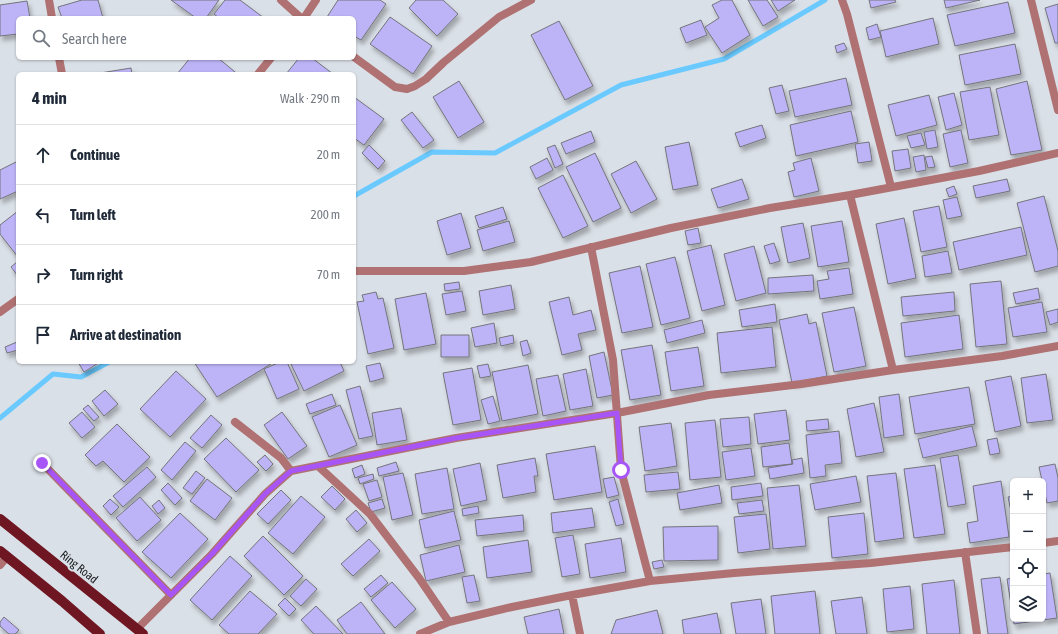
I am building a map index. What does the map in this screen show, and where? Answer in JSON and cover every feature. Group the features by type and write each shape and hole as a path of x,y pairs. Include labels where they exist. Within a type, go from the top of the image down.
{"main road":[{"name":"Ring Road","path":"0,519 140,632"},
{"path":"4,554 100,634"}],"street":[{"path":"49,0 52,16"},
{"path":"281,0 300,16"},
{"path":"304,16 316,0"},
{"path":"356,58 395,87 406,89 415,86 426,79 444,62 499,17 531,0"},
{"path":"842,0 847,14 891,187"},
{"path":"1031,0 1058,110"},
{"path":"59,60 62,72"},
{"path":"260,72 269,60"},
{"path":"356,271 472,270 531,262 671,228 770,208 850,196 979,171 1058,153"},
{"path":"850,196 892,370"},
{"path":"592,247 613,360 621,470 650,581"},
{"path":"0,312 16,300"},
{"path":"140,632 171,595 212,554 265,494 291,471 456,438 617,413 709,395 801,384 892,370 1002,356 1058,346"},
{"path":"235,422 281,458 291,471"},
{"path":"42,463 171,595"},
{"path":"318,466 370,514 419,578 450,622"},
{"path":"1046,543 1058,541"},
{"path":"420,634 450,622 572,594 650,581 756,571 871,563 1010,547"},
{"path":"965,552 977,634"},
{"path":"0,565 4,554"},
{"path":"572,594 580,634"}],"building":[{"path":"82,0 98,0 102,16 61,16 58,7"},
{"path":"171,0 219,0 207,16 193,16"},
{"path":"225,0 240,0 261,16 216,16 214,14"},
{"path":"338,0 380,0 386,4 361,40 356,37 356,16 328,16"},
{"path":"416,0 443,0 458,14 437,36 409,8"},
{"path":"722,0 732,0 750,35 722,53 705,27 719,18 712,5"},
{"path":"748,0 767,0 778,17 763,26"},
{"path":"771,0 795,0 778,11"},
{"path":"869,0 895,0 896,2 871,8"},
{"path":"944,0 980,0 946,8"},
{"path":"27,1 30,16 16,16 16,34 0,36 0,5"},
{"path":"1008,2 1015,33 955,46 947,15"},
{"path":"1058,4 1058,43 1055,43 1045,8"},
{"path":"390,17 432,46 413,74 370,44"},
{"path":"933,18 939,44 886,57 880,31"},
{"path":"701,20 707,35 686,43 680,28"},
{"path":"559,21 593,86 565,100 531,35"},
{"path":"877,24 881,37 869,40 866,28"},
{"path":"844,43 847,49 837,53 835,46"},
{"path":"1015,44 1021,74 965,85 959,55"},
{"path":"188,60 220,60 235,72 179,72"},
{"path":"297,60 315,60 330,72 288,72"},
{"path":"131,68 132,72 106,72"},
{"path":"846,78 852,105 795,117 789,91"},
{"path":"459,81 484,122 458,138 433,97"},
{"path":"1027,81 1042,150 1011,155 996,89"},
{"path":"782,85 789,111 776,114 769,88"},
{"path":"990,87 999,135 969,140 960,92"},
{"path":"954,93 962,125 946,130 938,97"},
{"path":"929,95 937,125 896,136 888,105"},
{"path":"356,98 384,119 364,145 356,139"},
{"path":"851,111 858,142 796,156 790,125"},
{"path":"412,112 434,140 423,148 401,120"},
{"path":"762,125 766,138 740,147 735,133"},
{"path":"935,130 938,147 927,149 924,132"},
{"path":"961,130 968,163 950,167 943,134"},
{"path":"591,131 595,142 566,154 561,143"},
{"path":"921,133 925,145 911,148 907,136"},
{"path":"689,142 698,185 673,190 665,147"},
{"path":"869,142 872,161 858,163 855,144"},
{"path":"369,145 385,161 378,169 362,153"},
{"path":"555,145 563,164 555,168 547,148"},
{"path":"908,149 911,168 895,171 892,151"},
{"path":"595,153 621,208 593,222 566,167"},
{"path":"924,155 926,170 916,172 913,157"},
{"path":"932,156 935,167 928,168 925,157"},
{"path":"547,158 553,170 536,179 530,167"},
{"path":"811,158 819,191 794,197 788,172 795,170 793,163"},
{"path":"636,161 657,199 631,213 611,174"},
{"path":"16,162 16,192 0,199 0,170"},
{"path":"563,175 588,226 563,238 538,188"},
{"path":"742,179 749,199 718,208 711,189"},
{"path":"1007,179 1010,191 976,198 973,186"},
{"path":"954,186 957,194 949,197 946,189"},
{"path":"1044,196 1058,251 1058,266 1035,272 1017,203"},
{"path":"957,197 962,216 947,219 943,200"},
{"path":"939,206 947,247 921,252 913,211"},
{"path":"503,207 507,219 479,228 475,216"},
{"path":"16,213 16,254 0,234 0,225"},
{"path":"461,213 471,248 447,255 437,221"},
{"path":"904,218 916,278 888,284 876,224"},
{"path":"509,221 515,242 483,251 477,230"},
{"path":"842,221 849,262 818,267 811,226"},
{"path":"803,223 810,258 788,263 781,227"},
{"path":"1021,227 1027,255 959,270 953,242"},
{"path":"698,228 701,243 688,245 685,231"},
{"path":"774,243 780,261 770,264 764,246"},
{"path":"711,245 725,305 702,311 687,251"},
{"path":"754,246 766,293 736,301 724,254"},
{"path":"948,251 952,273 925,277 922,256"},
{"path":"675,257 690,318 661,325 646,264"},
{"path":"16,263 16,273 11,267"},
{"path":"640,266 653,327 622,333 609,273"},
{"path":"849,268 853,294 820,299 817,281 829,279 827,271"},
{"path":"813,275 814,291 768,294 768,278"},
{"path":"1001,281 1007,344 976,347 970,284"},
{"path":"459,282 460,289 445,291 444,284"},
{"path":"511,285 515,309 483,315 479,291"},
{"path":"1038,288 1040,299 1016,304 1013,293"},
{"path":"462,291 466,311 446,315 442,294"},
{"path":"376,292 378,299 383,298 394,348 368,354 357,302 364,301 362,295"},
{"path":"954,292 955,311 903,316 901,297"},
{"path":"426,293 436,344 404,350 395,299"},
{"path":"569,297 573,315 591,310 596,330 578,334 582,350 562,355 549,302"},
{"path":"1042,302 1047,332 1013,337 1008,308"},
{"path":"775,304 777,322 742,327 739,310"},
{"path":"854,307 866,366 834,372 822,313"},
{"path":"1058,309 1058,322 1050,325 1046,312"},
{"path":"807,314 809,324 816,322 827,376 792,383 779,320"},
{"path":"959,315 963,349 905,357 901,323"},
{"path":"702,320 705,333 667,343 664,330"},
{"path":"494,323 497,343 475,347 471,328"},
{"path":"772,327 776,367 721,373 717,333"},
{"path":"441,335 469,335 469,357 441,357"},
{"path":"513,335 514,343 501,346 499,338"},
{"path":"527,340 531,353 523,356 520,342"},
{"path":"16,342 16,351 7,353 5,347"},
{"path":"652,345 661,395 630,400 621,350"},
{"path":"698,347 704,386 671,391 665,352"},
{"path":"604,352 613,395 597,398 589,356"},
{"path":"380,363 384,378 370,382 366,366"},
{"path":"79,364 97,364 84,372"},
{"path":"195,364 271,364 217,397"},
{"path":"275,364 288,364 299,389 277,399 264,369"},
{"path":"291,364 341,364 344,371 304,391"},
{"path":"488,364 491,376 480,378 477,366"},
{"path":"528,365 538,414 502,421 492,372"},
{"path":"472,368 481,420 453,425 443,373"},
{"path":"586,369 593,406 570,410 563,374"},
{"path":"176,371 206,399 170,437 140,409"},
{"path":"1046,374 1053,420 1027,423 1021,378"},
{"path":"558,375 566,411 543,416 536,379"},
{"path":"1011,376 1021,426 995,432 985,381"},
{"path":"360,386 373,436 359,439 346,390"},
{"path":"969,387 975,424 915,434 909,397"},
{"path":"105,390 118,404 104,416 92,401"},
{"path":"332,394 336,405 310,414 306,404"},
{"path":"899,394 904,435 884,438 879,397"},
{"path":"493,396 500,421 488,424 481,400"},
{"path":"874,403 884,452 856,457 847,409"},
{"path":"88,405 99,417 94,421 83,409"},
{"path":"340,405 357,445 329,457 312,417"},
{"path":"401,408 407,440 377,445 372,413"},
{"path":"786,410 790,440 758,444 754,414"},
{"path":"82,412 95,427 82,438 69,423"},
{"path":"282,412 307,446 288,459 264,425"},
{"path":"211,415 222,425 202,448 190,438"},
{"path":"749,417 751,444 723,447 720,419"},
{"path":"828,419 829,429 807,431 806,421"},
{"path":"715,420 721,477 690,480 685,423"},
{"path":"671,423 677,466 645,471 639,427"},
{"path":"117,424 150,457 124,482 103,461 96,466 85,455"},
{"path":"972,426 977,446 923,458 918,439"},
{"path":"839,431 842,463 825,465 826,476 810,478 806,435"},
{"path":"226,438 259,470 236,492 204,459"},
{"path":"997,438 1000,453 990,455 987,440"},
{"path":"185,442 196,451 172,480 161,470"},
{"path":"789,443 792,464 763,467 761,447"},
{"path":"595,446 602,492 554,500 546,454"},
{"path":"751,448 755,476 726,480 722,452"},
{"path":"265,455 273,464 266,471 257,462"},
{"path":"958,455 966,504 948,507 940,458"},
{"path":"535,458 538,476 534,476 536,492 503,498 497,465"},
{"path":"802,458 804,473 770,479 768,468 793,464 792,460"},
{"path":"396,462 399,471 379,476 377,468"},
{"path":"480,463 487,500 461,506 453,469"},
{"path":"1055,464 1058,478 1058,501 1047,503 1046,478 1041,478 1039,467"},
{"path":"362,465 365,474 355,478 352,469"},
{"path":"935,465 945,534 914,538 904,469"},
{"path":"147,467 156,477 123,507 113,496"},
{"path":"447,468 454,509 422,514 415,474"},
{"path":"196,471 205,478 192,494 183,488"},
{"path":"678,472 680,489 646,492 644,475"},
{"path":"403,473 413,515 392,520 383,477"},
{"path":"896,473 904,538 875,542 867,476"},
{"path":"373,474 374,479 360,484 358,478"},
{"path":"856,476 861,502 815,510 810,484"},
{"path":"614,477 619,495 607,498 603,479"},
{"path":"207,479 232,498 215,520 190,501"},
{"path":"377,480 382,497 369,501 363,484"},
{"path":"1001,481 1009,537 970,543 967,523 978,521 973,486"},
{"path":"168,483 182,498 175,505 161,490"},
{"path":"761,483 763,496 732,500 731,487"},
{"path":"719,485 722,503 680,510 677,493"},
{"path":"799,485 806,546 773,549 767,488"},
{"path":"332,486 345,499 335,510 321,497"},
{"path":"281,490 291,500 268,524 257,514"},
{"path":"301,496 325,517 293,554 268,533"},
{"path":"140,497 161,520 137,541 116,518"},
{"path":"110,499 119,507 111,515 103,506"},
{"path":"382,499 385,508 371,512 368,503"},
{"path":"618,499 624,524 616,526 609,502"},
{"path":"159,500 165,508 158,514 152,506"},
{"path":"762,500 764,511 739,514 737,503"},
{"path":"478,506 479,513 463,516 462,509"},
{"path":"592,508 595,527 553,533 551,513"},
{"path":"356,510 367,523 357,532 346,519"},
{"path":"454,511 461,540 425,548 419,520"},
{"path":"180,513 208,539 171,578 142,552"},
{"path":"864,513 868,554 832,558 828,517"},
{"path":"766,514 770,549 738,553 734,517"},
{"path":"523,515 524,531 477,536 475,520"},
{"path":"718,526 718,560 664,561 663,527"},
{"path":"573,535 580,574 562,577 555,538"},
{"path":"263,536 303,576 284,595 244,556"},
{"path":"621,538 626,572 590,578 585,544"},
{"path":"369,539 380,551 353,576 341,564"},
{"path":"528,540 532,572 487,578 483,547"},
{"path":"459,545 465,572 426,581 420,555"},
{"path":"230,556 252,576 212,620 190,600"},
{"path":"662,560 664,567 654,569 652,562"},
{"path":"1050,573 1057,618 1046,620 1046,574"},
{"path":"381,575 388,583 371,597 364,589"},
{"path":"474,575 480,601 467,603 462,577"},
{"path":"1000,577 1008,634 988,634 981,579"},
{"path":"1010,578 1010,598 1007,579"},
{"path":"306,579 317,589 301,606 290,596"},
{"path":"954,580 960,634 927,634 922,584"},
{"path":"392,582 416,609 395,628 371,600"},
{"path":"910,586 914,629 887,632 883,589"},
{"path":"250,591 277,614 258,634 229,634 219,625"},
{"path":"815,591 820,634 775,634 771,596"},
{"path":"862,597 867,634 836,634 831,601"},
{"path":"285,598 296,609 289,616 278,605"},
{"path":"761,599 766,634 736,634 731,603"},
{"path":"361,602 385,634 347,634 337,620"},
{"path":"316,606 343,634 314,634 301,620"},
{"path":"559,609 564,634 528,634 524,617"},
{"path":"657,610 663,634 611,634 616,620"},
{"path":"717,613 721,634 684,634 682,620"},
{"path":"4,617 19,630 15,634 9,634 0,626 0,622"},
{"path":"1014,622 1028,622 1014,624"}],"waterway":[{"path":"356,195 432,152 495,153 621,85 724,59 825,0"},
{"path":"0,418 53,374 81,377 105,364"}],"route":[{"path":"42,463 171,595 212,554 265,494 291,471 456,438 617,413 621,470"}]}
